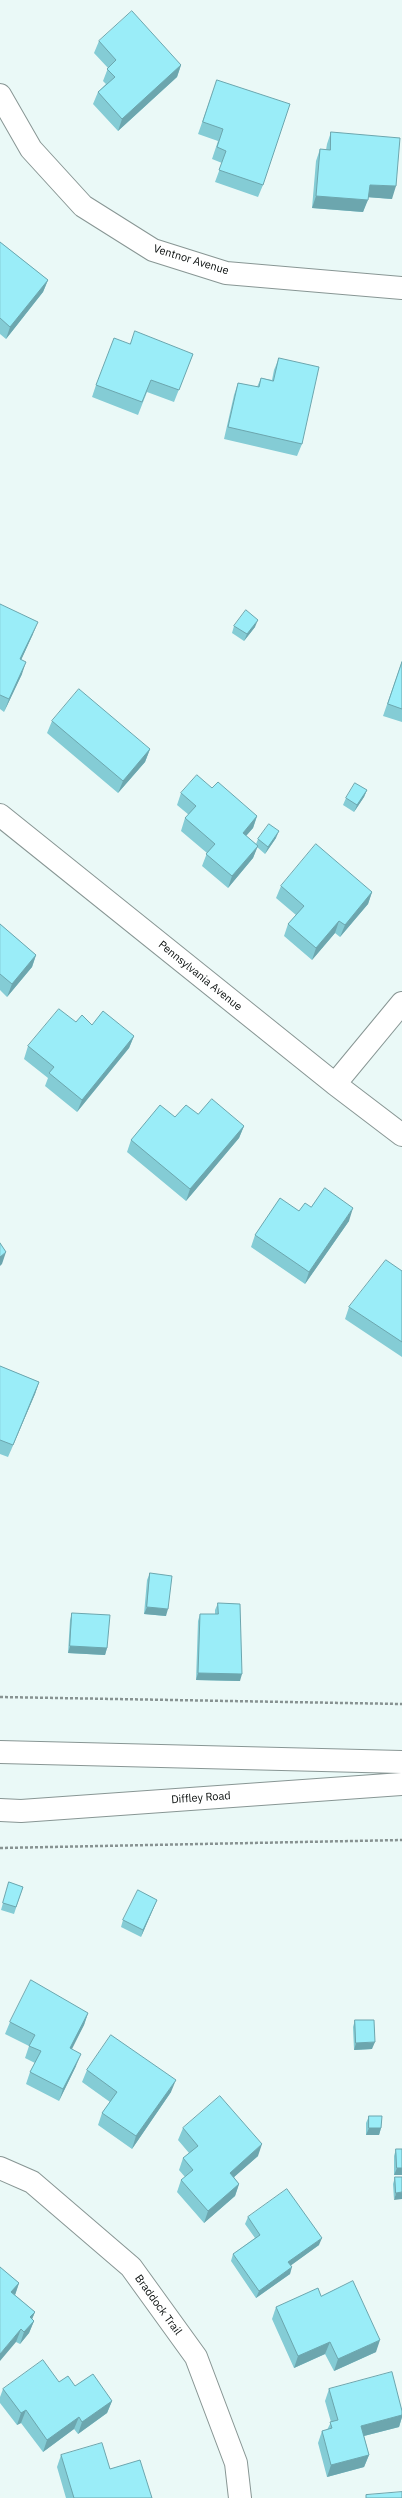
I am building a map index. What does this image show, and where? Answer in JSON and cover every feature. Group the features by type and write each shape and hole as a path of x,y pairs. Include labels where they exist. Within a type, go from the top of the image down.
{"street":[{"name":"Ventnor Avenue","path":"0,95 31,149 83,206 153,250 226,273 402,288"},
{"name":"Pennsylvania Avenue","path":"0,815 335,1084 402,1135"},
{"path":"335,1084 402,1003"},
{"path":"0,1752 402,1762"},
{"name":"Diffley Road","path":"0,1810 21,1811 402,1784"},
{"name":"Braddock Trail","path":"0,2168 32,2182 135,2273 196,2357 236,2463 240,2498"}],"path":[{"path":"0,1698 402,1704"},
{"path":"0,1848 402,1840"}],"building":[{"path":"132,11 181,65 122,119 98,92 115,77 107,69 116,60 99,41"},
{"path":"217,80 290,104 263,185 219,170 226,151 217,147 223,129 203,122"},
{"path":"331,132 400,138 396,186 370,185 368,200 316,196 320,149 330,150"},
{"path":"0,242 48,280 10,327 0,318"},
{"path":"135,331 193,354 179,390 151,380 142,402 96,385 114,338 130,344"},
{"path":"279,358 319,367 302,444 228,427 238,383 259,387 261,378 273,381"},
{"path":"0,604 38,622 20,659 26,662 9,699 0,695"},
{"path":"246,610 258,620 247,634 234,626"},
{"path":"402,662 402,709 388,704"},
{"path":"79,689 150,749 123,781 52,721"},
{"path":"197,775 212,788 218,782 257,816 243,833 258,846 232,876 206,854 215,844 185,818 196,806 181,793"},
{"path":"355,783 367,790 357,805 346,798"},
{"path":"269,824 279,831 268,847 258,839"},
{"path":"316,844 372,892 345,925 339,921 316,948 288,924 304,906 281,886"},
{"path":"0,924 36,955 12,984 0,974"},
{"path":"59,1009 76,1022 82,1015 92,1025 103,1011 134,1036 82,1100 49,1073 54,1067 28,1046"},
{"path":"212,1099 244,1126 190,1189 131,1140 160,1105 175,1117 186,1105 198,1114"},
{"path":"325,1188 353,1208 309,1272 255,1235 280,1198 299,1211 305,1203 311,1207"},
{"path":"0,1243 6,1252 0,1257"},
{"path":"386,1260 402,1271 402,1342 349,1307"},
{"path":"0,1366 39,1382 13,1445 0,1440"},
{"path":"150,1573 172,1576 168,1609 147,1607"},
{"path":"218,1603 240,1604 242,1674 198,1673 200,1614 218,1614"},
{"path":"72,1613 110,1615 107,1648 70,1646"},
{"path":"9,1882 23,1887 16,1907 3,1903"},
{"path":"138,1890 157,1900 143,1930 123,1920"},
{"path":"31,1980 88,2013 70,2048 81,2054 63,2089 30,2072 41,2051 29,2046 35,2035 10,2022"},
{"path":"355,2020 374,2020 375,2042 356,2043"},
{"path":"111,2035 176,2080 136,2136 102,2113 117,2092 87,2070"},
{"path":"220,2096 262,2144 230,2173 239,2184 208,2211 181,2180 193,2170 183,2158 198,2146 183,2128"},
{"path":"369,2116 382,2116 381,2128 369,2128"},
{"path":"396,2149 402,2149 402,2168 397,2168"},
{"path":"395,2177 402,2177 402,2192 396,2193"},
{"path":"287,2189 322,2238 288,2262 292,2267 259,2291 233,2254 260,2235 248,2217"},
{"path":"0,2267 19,2283 11,2292 35,2312 30,2317 34,2321 24,2332 21,2329 0,2354"},
{"path":"353,2281 380,2340 338,2359 330,2342 298,2356 276,2307 318,2288 321,2296"},
{"path":"43,2360 59,2382 68,2376 75,2386 93,2374 112,2401 82,2422 79,2417 47,2440 26,2410 21,2413 3,2389"},
{"path":"392,2372 402,2415 361,2426 369,2455 331,2465 322,2431 332,2428 330,2422 338,2420 329,2389"},
{"path":"102,2443 110,2469 140,2460 152,2498 74,2498 61,2455"},
{"path":"402,2492 402,2498 366,2498 366,2495"}]}
